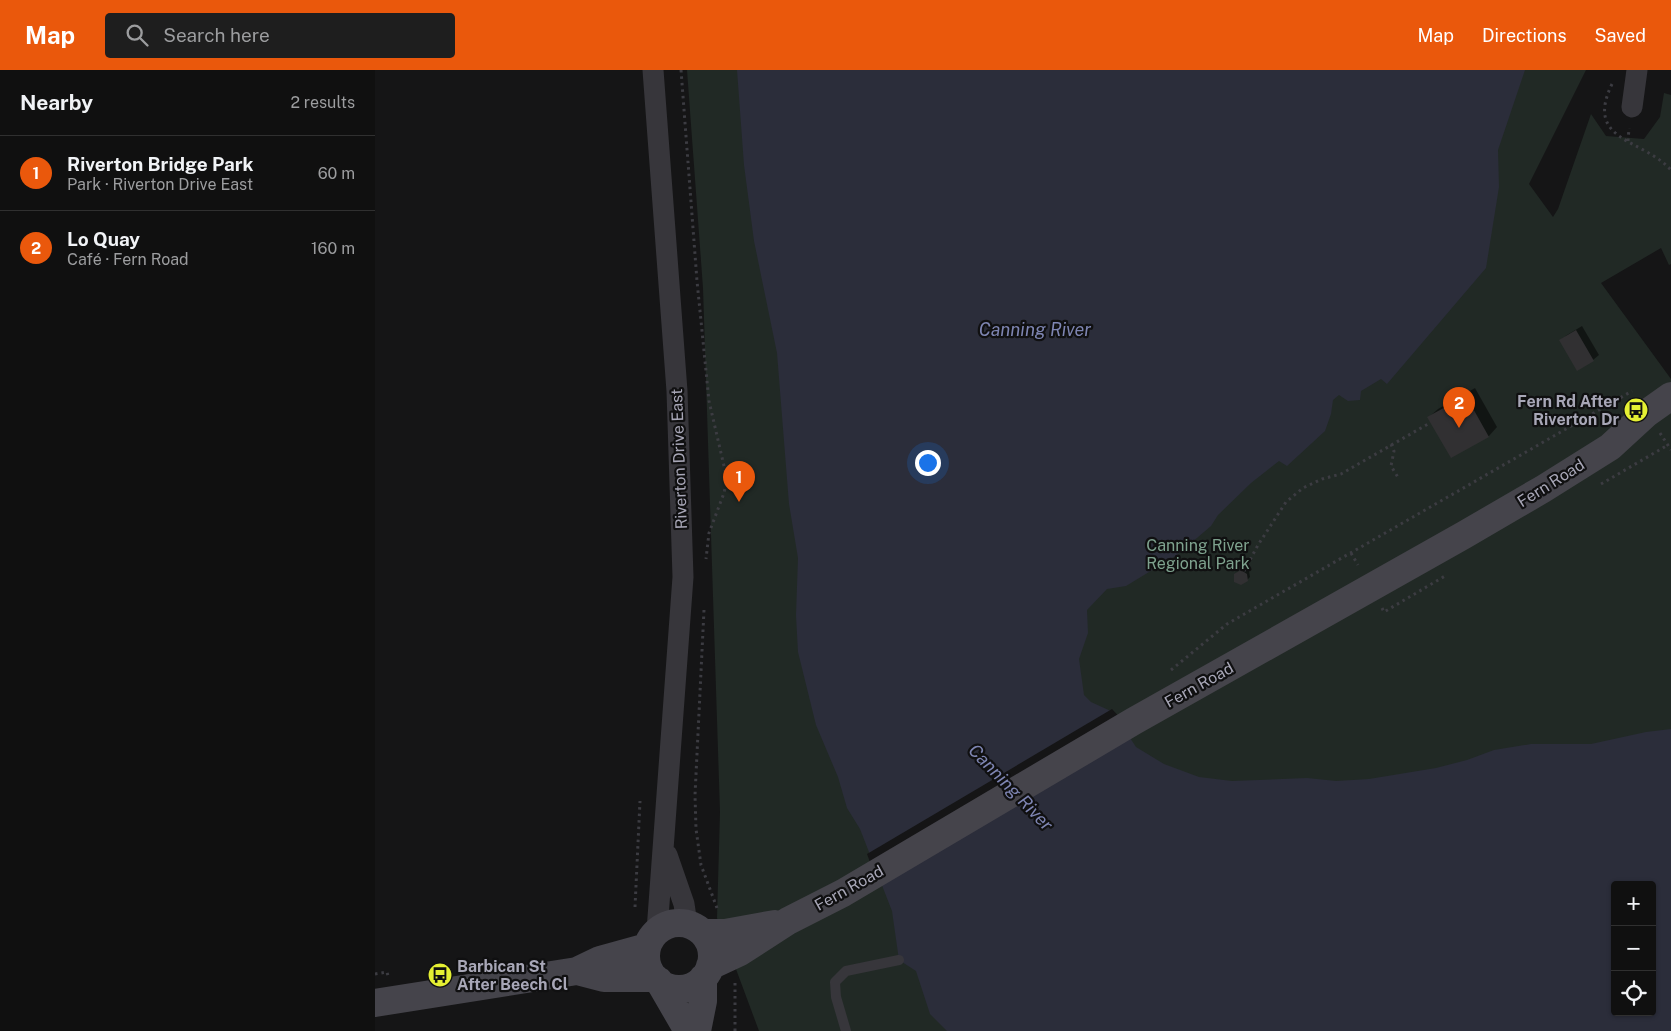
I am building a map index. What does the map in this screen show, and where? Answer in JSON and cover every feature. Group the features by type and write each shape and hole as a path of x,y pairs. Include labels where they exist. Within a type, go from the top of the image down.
{"street":[{"name":"Riverton Drive East","path":"653,70 677,391 683,577 664,848 655,929 646,958 649,969 688,1031"},
{"path":"1632,107 1637,70"},
{"name":"Fern Road","path":"706,972 789,921 843,892 1134,721 1543,489 1609,447 1647,413 1671,396"},
{"name":"Fern Road","path":"1609,447 1657,428 1669,432"},
{"name":"Riverton Drive East","path":"664,848 691,920 711,949 712,958 706,972 697,1031"},
{"path":"382,993 577,971 655,929 691,920"},
{"name":"Fern Road","path":"691,920 725,933 789,921"},
{"path":"577,971 604,978 657,980 676,988 686,988 695,984 706,972"}],"lane":[{"path":"846,1031 836,997 835,982 846,971 899,960"}],"path":[{"path":"1628,142 1653,155 1671,170"},
{"path":"1166,674 1227,624 1633,391"},
{"path":"1245,571 1258,545 1286,502 1303,488 1322,479 1341,474 1428,424"},
{"path":"1669,432 1671,450"},
{"path":"1391,444 1394,450 1391,466 1399,479"},
{"path":"1351,553 1359,565"},
{"path":"640,801 635,910 655,929"},
{"path":"691,920 714,897"},
{"path":"375,974 387,972 382,993"},
{"path":"735,977 735,1031"}],"green space":[{"name":"Canning River Regional Park","path":"687,70 1586,70 1529,184 1553,217 1558,209 1591,114 1606,136 1644,139 1660,117 1664,93 1671,95 1671,264 1669,265 1661,248 1601,283 1671,379 1671,1031 759,1031 717,918 720,812 703,288"}],"water":[{"name":"Canning River","path":"737,70 1525,70 1498,150 1499,187 1486,268 1387,384 1381,379 1361,391 1360,400 1348,401 1339,395 1333,400 1331,414 1325,431 1287,466 1279,461 1251,483 1218,515 1211,526 1177,555 1126,586 1107,589 1087,610 1088,633 1079,659 1084,695 1091,702 1113,712 1136,747 1164,764 1199,777 1232,781 1307,778 1336,781 1369,779 1436,768 1467,760 1494,750 1531,744 1591,744 1646,732 1671,729 1671,1031 947,1031 930,1014 916,971 899,960 892,911 860,829 847,808 838,777 816,725 798,652 796,615 798,558 789,504 777,353 754,241 744,165"}],"pier":[{"path":"1112,709 1124,722 879,886 867,854"}],"building":[{"path":"1576,330 1594,361 1577,371 1559,340"},
{"path":"1466,396 1489,437 1451,458 1427,417"},
{"path":"1241,570 1247,574 1248,581 1241,585 1234,582 1234,574"}],"place":[{"name":"Fern Rd After Riverton Dr","path":"1636,410"},
{"name":"Lo Quay","path":"1459,428"},
{"name":"Riverton Bridge Park","path":"739,502"},
{"name":"Barbican St After Beech Cl","path":"440,975"}]}
